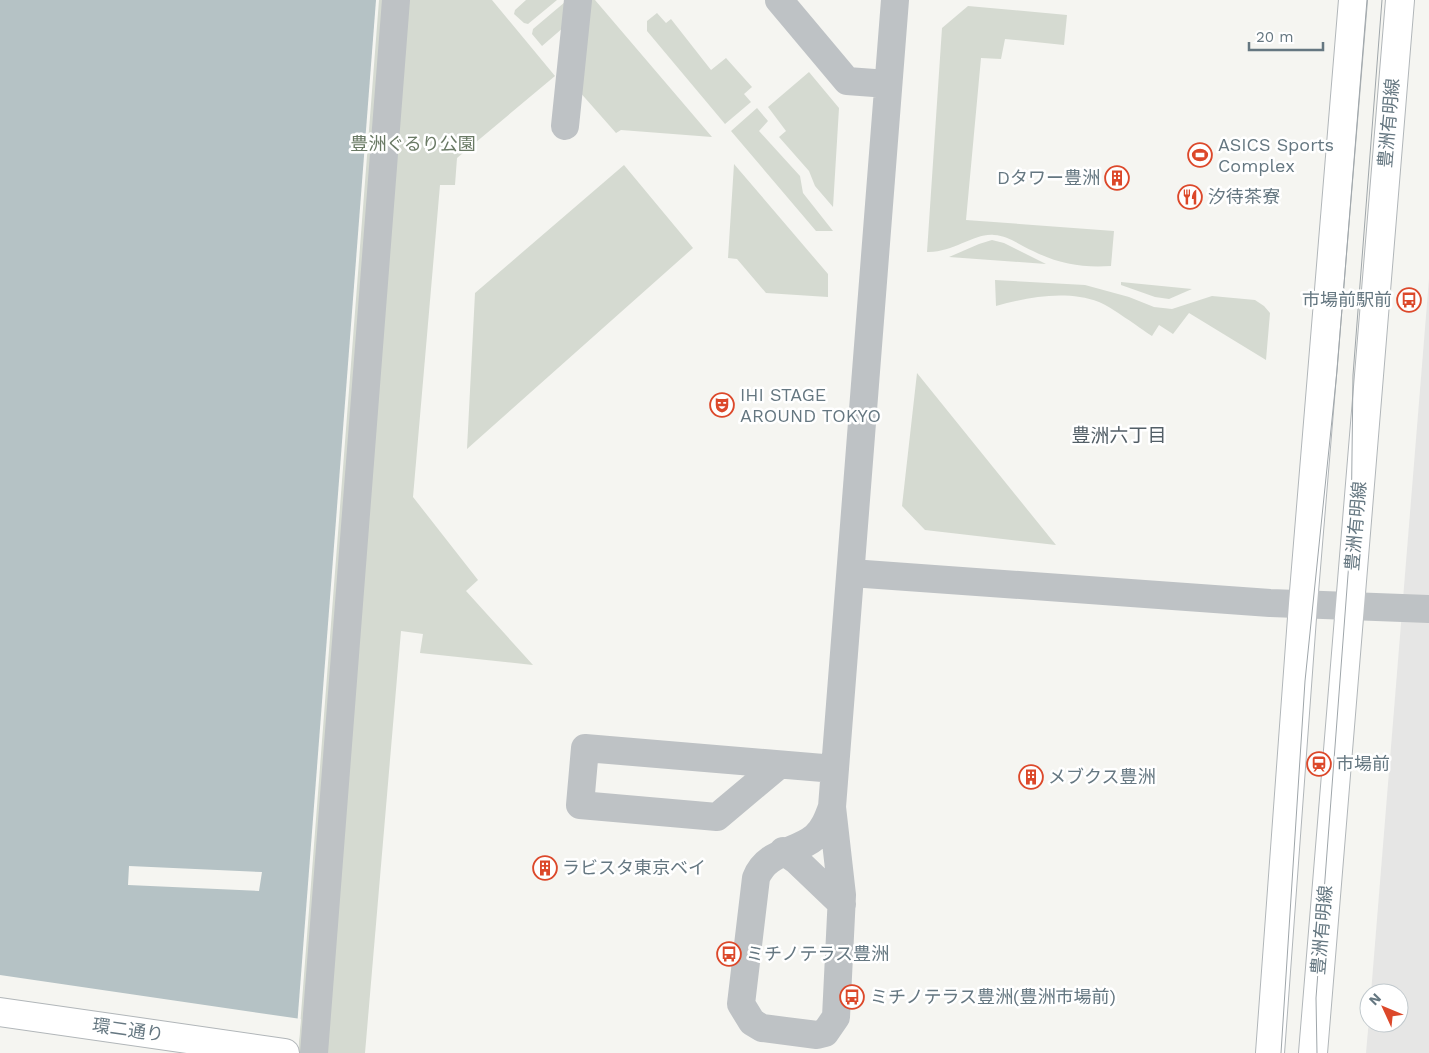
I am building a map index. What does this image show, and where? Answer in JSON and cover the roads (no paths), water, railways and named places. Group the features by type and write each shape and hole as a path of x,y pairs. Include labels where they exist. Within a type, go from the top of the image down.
{"main road":[{"path":"1270,1053 1303,604 1353,0"},
{"name":"豊洲有明線","path":"1314,1053 1349,606 1400,0"},
{"name":"環二通り","path":"0,1012 285,1053"}],"street":[{"path":"314,1053 396,0"},
{"path":"565,126 578,0"},
{"path":"779,0 847,81 888,84"},
{"path":"832,807 826,824 814,838 769,858 760,868 756,878 741,1004 752,1022 762,1028 817,1035 825,1033 832,1026 836,1017 839,991 842,904 832,807 896,0"},
{"path":"851,572 1303,604 1429,609"},
{"path":"780,765 717,816 580,805 585,748 836,769"},
{"path":"784,851 842,904"}],"tram line":[{"path":"1281,1053 1305,681 1337,371 1367,0"},
{"path":"1317,1053 1316,998 1351,535 1353,375 1382,0"}],"place":[{"name":"ASICS Sports Complex","path":"1200,155"},
{"name":"Dタワー豊洲","path":"1117,178"},
{"name":"汐待茶寮","path":"1190,197"},
{"name":"市場前駅前","path":"1409,300"},
{"name":"IHI STAGE AROUND TOKYO","path":"722,405"},
{"name":"市場前","path":"1319,764"},
{"name":"メブクス豊洲","path":"1031,777"},
{"name":"ラビスタ東京ベイ","path":"545,868"},
{"name":"ミチノテラス豊洲","path":"729,954"},
{"name":"ミチノテラス豊洲(豊洲市場前)","path":"852,997"}],"district":[{"name":"豊洲六丁目","path":"1119,435"}],"park label":[{"name":"豊洲ぐるり公園","path":"413,144"}]}
